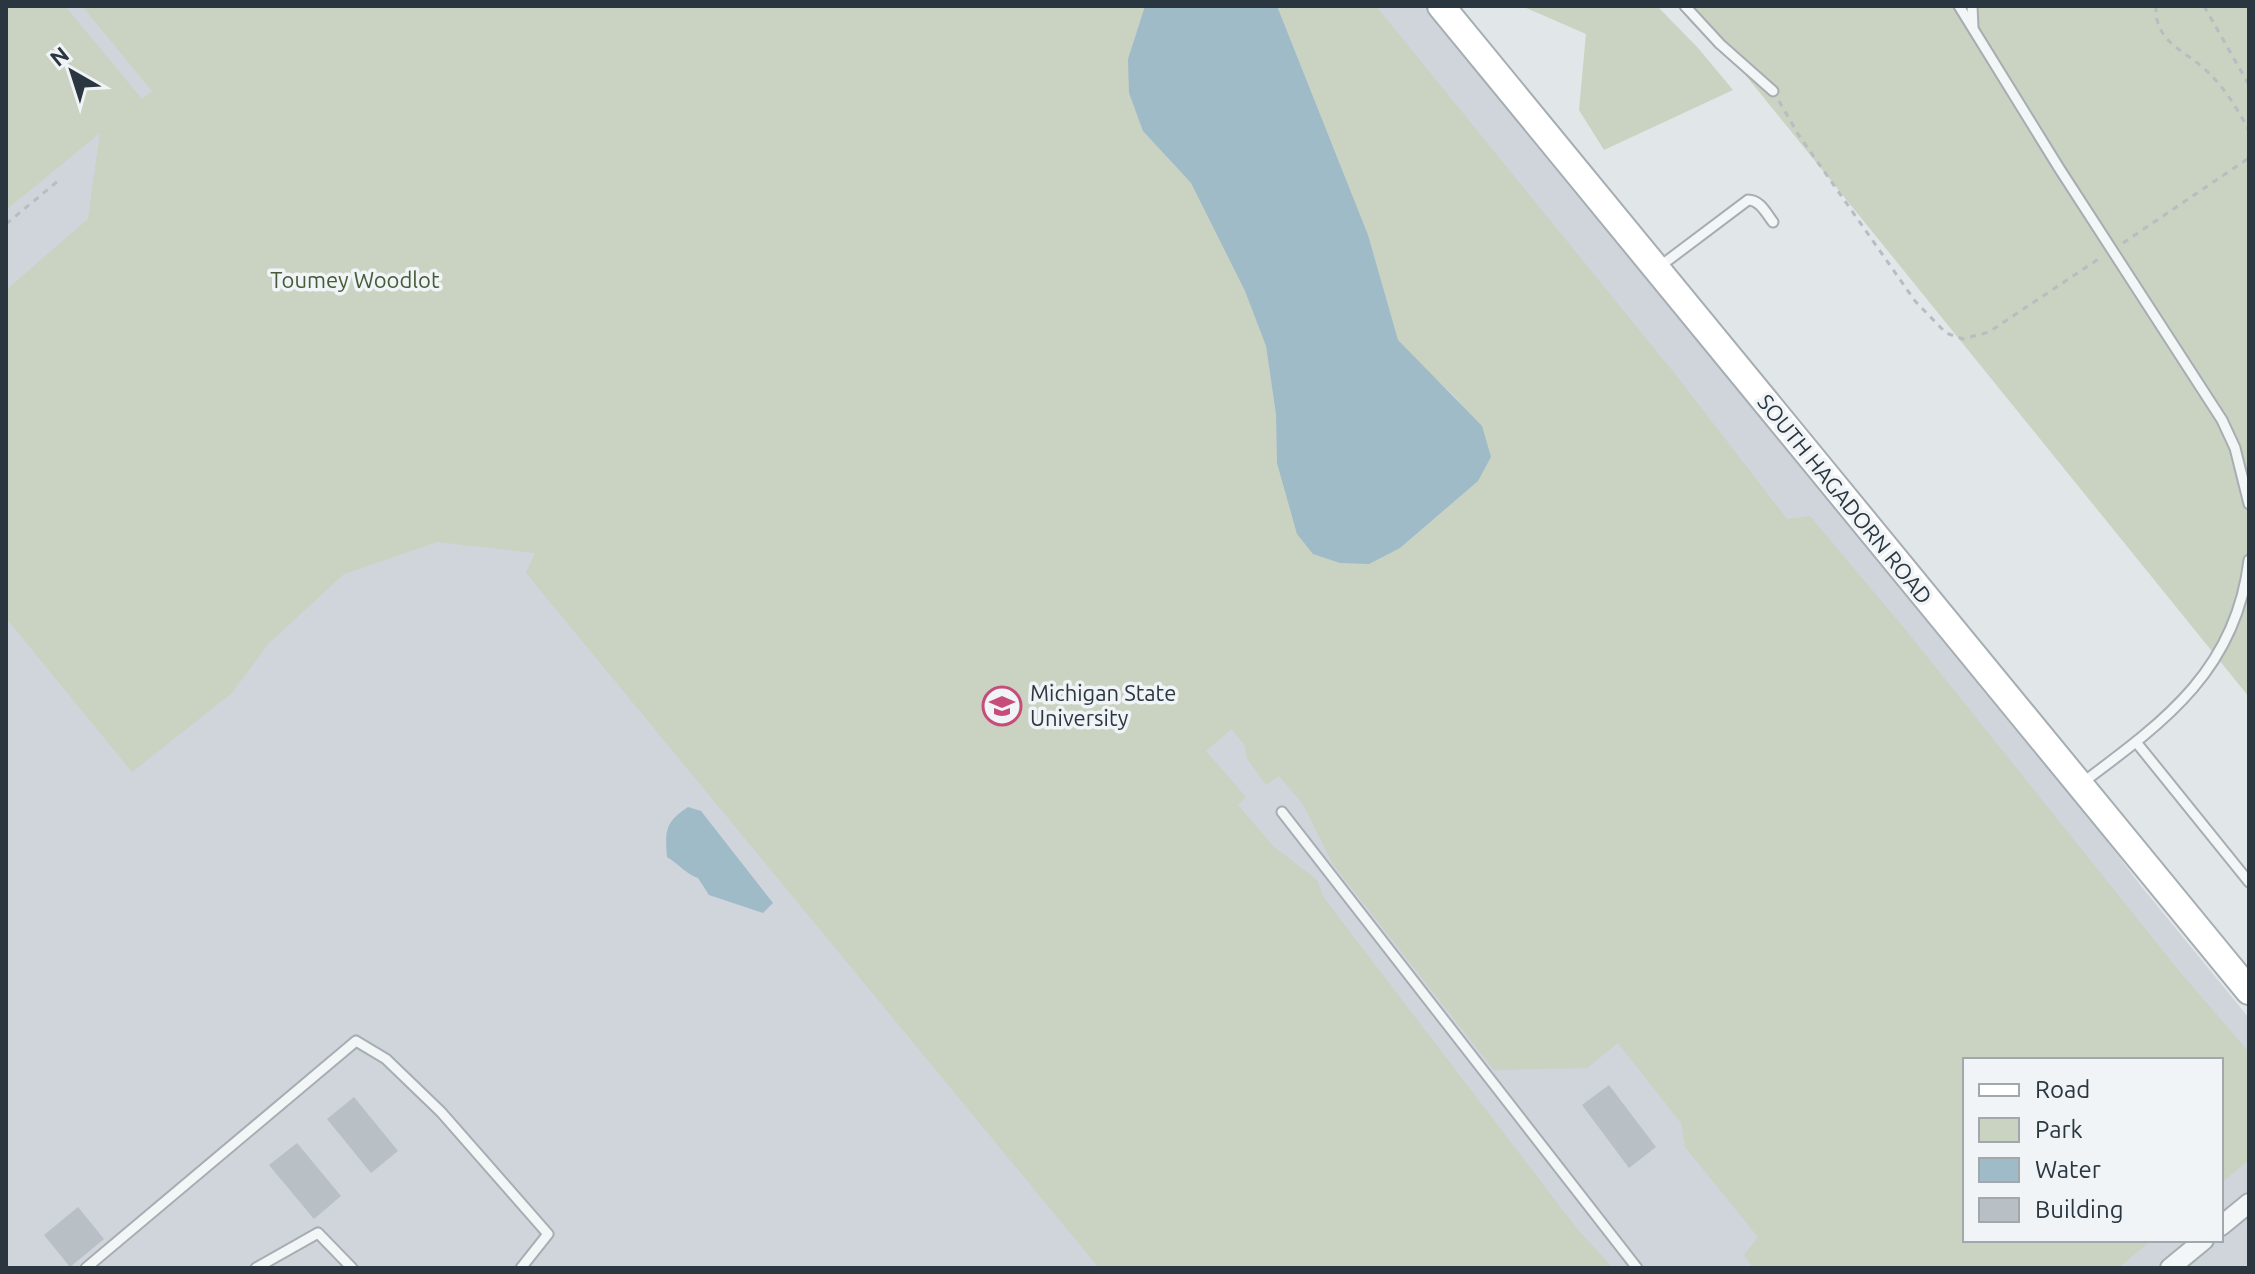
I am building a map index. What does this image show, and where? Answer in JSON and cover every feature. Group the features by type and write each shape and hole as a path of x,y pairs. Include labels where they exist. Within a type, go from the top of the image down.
{"street":[{"name":"SOUTH HAGADORN ROAD","path":"1441,6 2249,991"},
{"path":"2223,1224 2249,1203"},
{"path":"2170,1268 2202,1242"}],"lane":[{"path":"1685,6 1720,44 1773,91"},
{"path":"1959,6 2059,168 2222,420 2235,448 2249,504"},
{"path":"1972,6 1974,30"},
{"path":"1656,269 1748,200 1759,204 1773,222"},
{"path":"2079,785 2181,703 2213,663 2238,610 2249,560"},
{"path":"2136,742 2249,882"},
{"path":"1282,812 1637,1268"},
{"path":"86,1268 356,1041 386,1059 441,1112 548,1234 521,1268"},
{"path":"256,1268 318,1233 352,1268"}],"path":[{"path":"2156,6 2155,18 2162,34 2210,74 2249,131"},
{"path":"2204,6 2249,85"},
{"path":"1773,91 1798,134 1915,301 1946,333 1963,339 1989,332 2249,158"},
{"path":"6,224 58,181"}],"shaded area":[{"name":"Michigan State University","path":"6,6 1427,6 2073,796 2141,886 2249,1018 2249,1268 6,1268"}],"green space":[{"name":"Michigan State University","path":"6,6 65,6 142,99 152,91 82,6 1145,6 1128,59 1167,158 1191,183 1245,291 1266,346 1276,414 1277,463 1400,548 1478,481 1491,457 1457,398 1398,340 1368,235 1277,6 1376,6 1679,379 1787,519 1810,516 1909,634 2180,972 2249,1052 2249,1160 2223,1181 2223,1058 1963,1058 1963,1242 2150,1242 2118,1268 1753,1268 1744,1255 1758,1237 1685,1147 1681,1123 1618,1043 1587,1068 1494,1070 1332,863 1303,804 1279,776 1266,785 1247,759 1245,746 1232,729 1206,751 1246,797 1238,805 1273,846 1317,880 1324,898 1578,1230 1613,1268 1099,1268 526,573 535,553 437,542 344,574 269,643 232,693 132,772 6,618 6,290 88,219 100,133 6,210"},
{"path":"1522,6 1657,6 1733,90 1604,150 1579,110 1586,34"},
{"path":"1685,6 2249,6 2249,697 1709,30"}],"water":[{"path":"1145,6 1277,6 1368,235 1398,340 1482,426 1491,457 1478,481 1400,548 1369,564 1340,563 1313,554 1297,534 1277,463 1276,414 1266,346 1245,291 1191,183 1143,131 1129,93 1128,59"},
{"path":"688,807 701,811 773,903 763,913 709,895 698,878 667,857 668,828 675,817"}],"building":[{"path":"1609,1085 1656,1147 1629,1168 1582,1105"},
{"path":"354,1097 398,1151 371,1173 327,1119"},
{"path":"297,1143 341,1196 314,1219 269,1165"},
{"path":"78,1207 104,1239 70,1267 44,1235"}],"place":[{"name":"Michigan State University","path":"1002,706"}],"park label":[{"name":"Toumey Woodlot","path":"355,280"}]}
